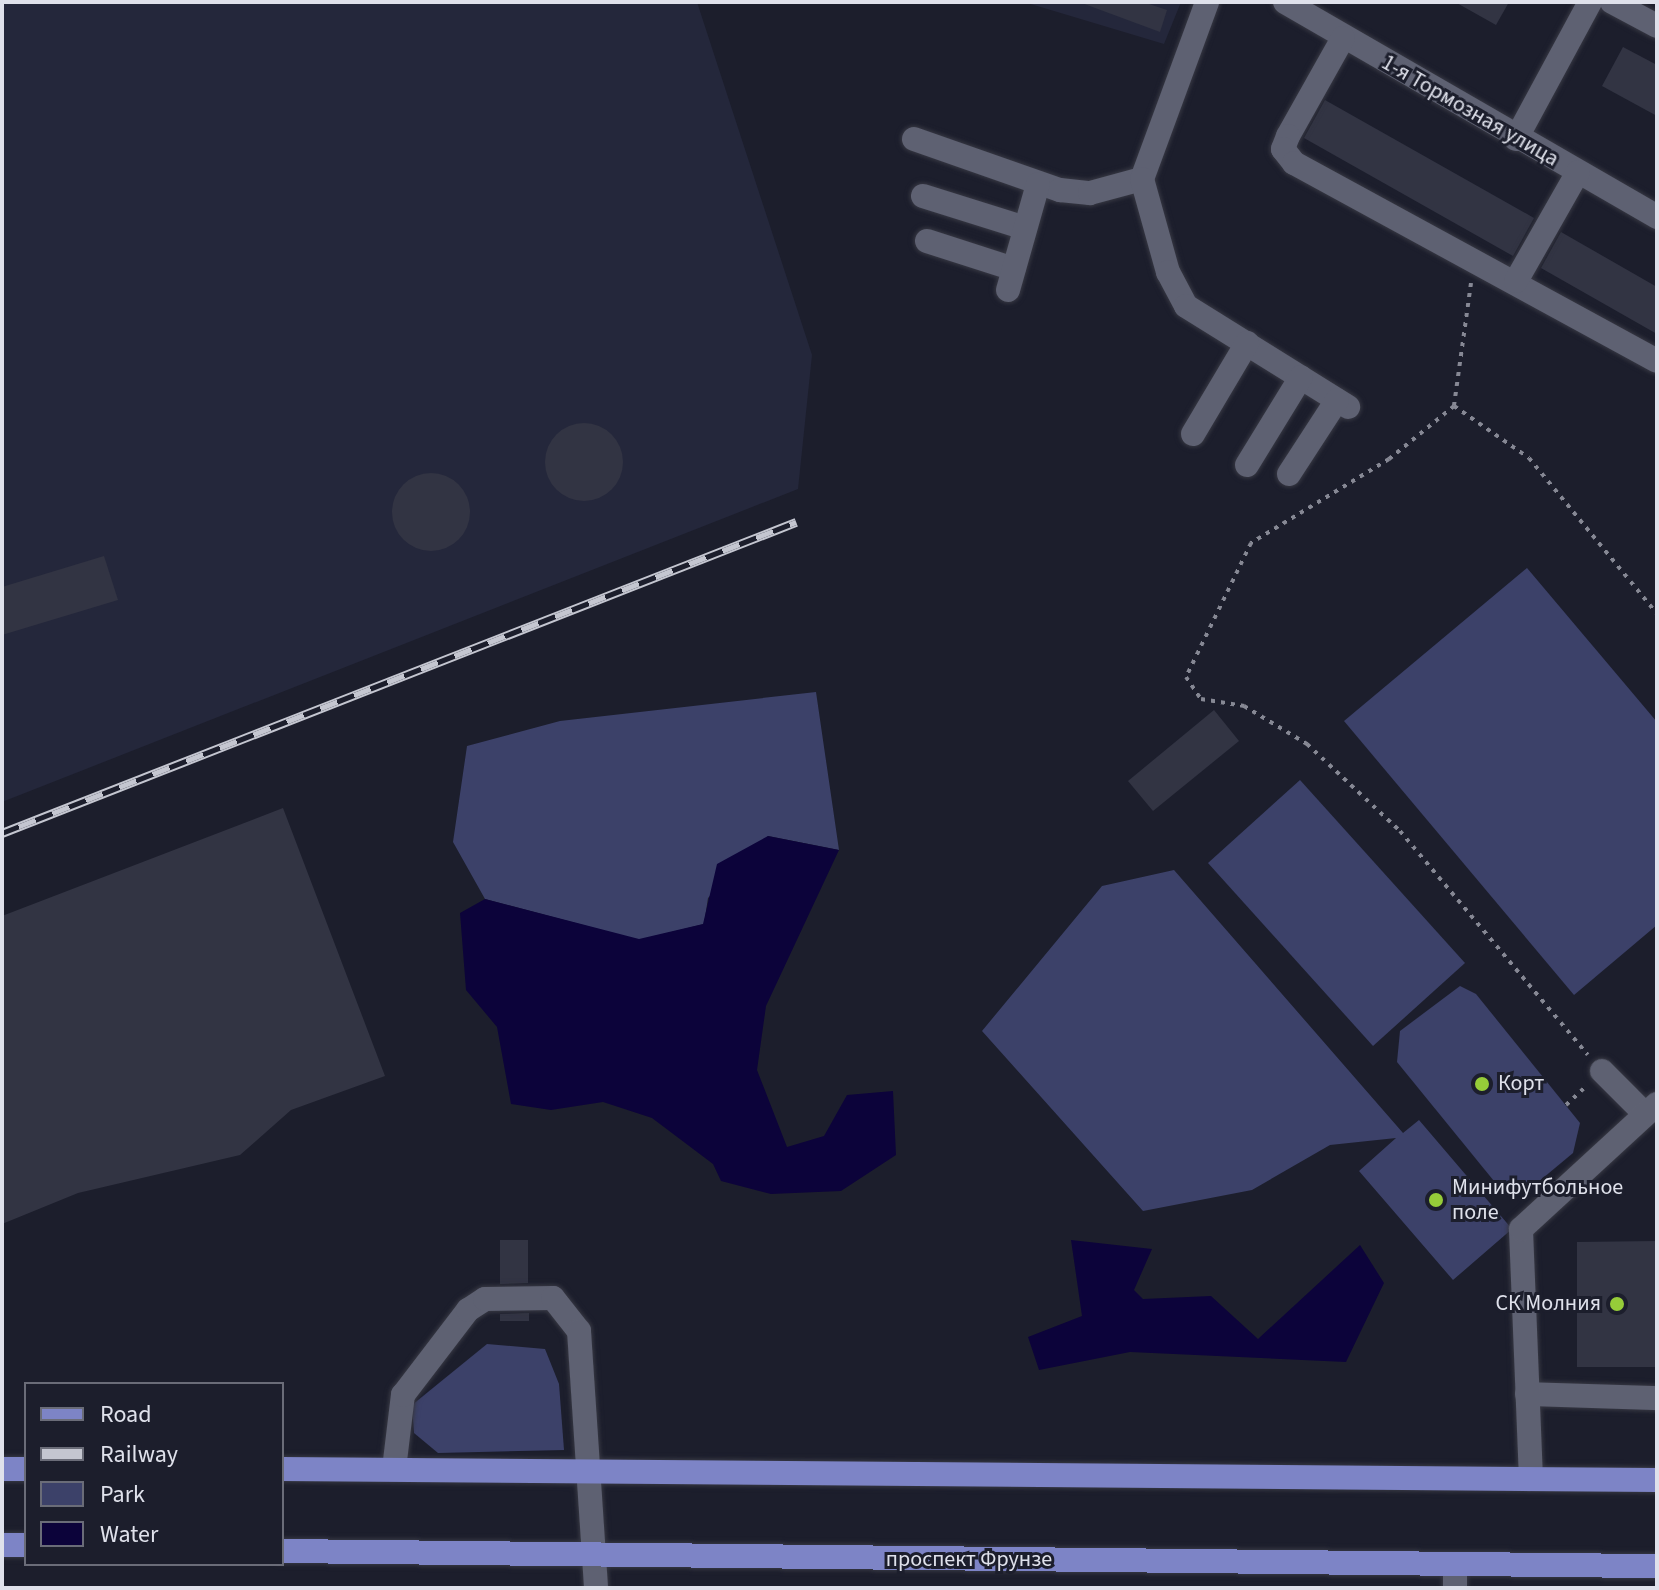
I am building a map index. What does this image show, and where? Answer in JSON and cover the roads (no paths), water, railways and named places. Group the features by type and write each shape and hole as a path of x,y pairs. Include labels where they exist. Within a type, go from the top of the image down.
{"main road":[{"path":"2,1469 24,1469"},
{"path":"284,1469 1657,1480"},
{"path":"2,1545 24,1545"},
{"name":"проспект Фрунзе","path":"284,1551 1455,1576 1657,1566"}],"street":[{"path":"1207,2 1142,179 1168,272 1186,306 1208,326 1247,343 1343,404 1289,474"},
{"name":"1-я Тормозная улица","path":"1285,2 1516,139 1657,217"},
{"path":"1516,139 1590,2"},
{"path":"1614,2 1657,26"},
{"path":"1343,38 1283,149 1294,163 1474,257 1657,361"},
{"path":"914,139 1038,184 1090,193 1142,179"},
{"path":"1516,281 1578,172"},
{"path":"927,241 1011,280 1038,184"},
{"path":"923,196 1025,228"},
{"path":"1193,434 1247,343"},
{"path":"1247,465 1301,377"},
{"path":"1531,1479 1521,1229 1651,1109 1602,1071"},
{"path":"394,1469 403,1395 468,1310 485,1299 553,1298 579,1331 596,1588"},
{"path":"1527,1394 1657,1398"}],"water":[{"path":"768,836 839,850 766,1006 757,1070 787,1147 824,1136 847,1095 893,1091 896,1155 841,1191 771,1194 721,1181 713,1164 652,1118 603,1102 551,1110 511,1104 497,1027 466,990 460,913 485,899 639,939 703,924 717,864"},
{"path":"1071,1240 1152,1249 1134,1290 1143,1299 1211,1296 1258,1339 1360,1245 1384,1283 1346,1362 1130,1352 1039,1370 1028,1337 1082,1316"}],"railway":[{"path":"2,833 796,522"}],"place":[{"name":"Корт","path":"1482,1084"},
{"name":"Минифутбольное поле","path":"1436,1200"},
{"name":"СК Молния","path":"1617,1304"}]}
